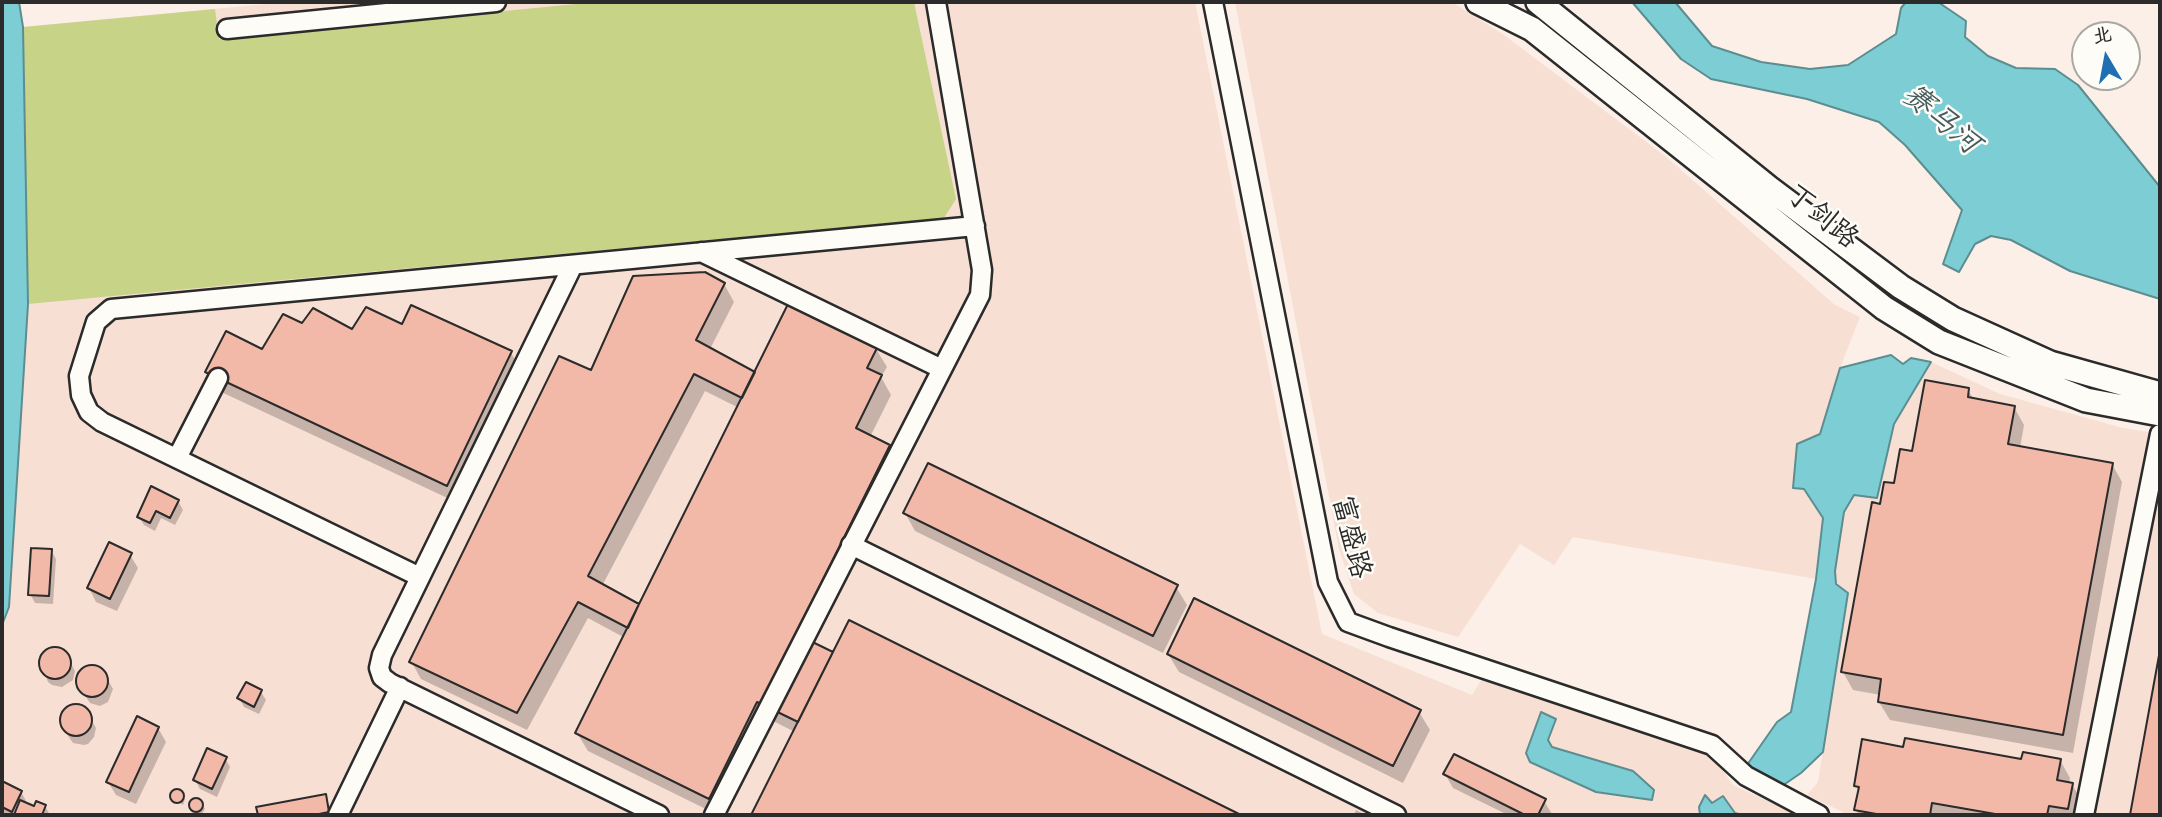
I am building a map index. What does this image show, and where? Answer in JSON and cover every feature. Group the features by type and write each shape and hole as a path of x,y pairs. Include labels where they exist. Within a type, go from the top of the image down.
{"main road":[{"name":"丁剑路","path":"1478,2 1532,29 1884,308 1939,342 2085,400 2160,414"},
{"name":"丁剑路","path":"1538,2 1769,188 1900,287 1953,319 2050,363 2160,394"}],"street":[{"path":"227,29 496,2"},
{"path":"714,815 980,295 982,270 936,2"},
{"name":"富盛路","path":"1213,2 1328,582 1348,622 1712,745 1746,776 1819,815"},
{"path":"421,577 102,422 89,412 81,395 79,376 96,322 111,309 975,226"},
{"path":"701,252 942,369"},
{"path":"573,265 382,655 379,668 382,677 400,687 659,815"},
{"path":"177,458 218,378"},
{"path":"2084,815 2160,434"},
{"path":"851,545 1396,815"},
{"path":"338,815 400,687"}],"shaded area":[{"path":"288,2 1195,2 1322,634 1472,695 1483,677 1708,750 1733,785 1798,815 2,815 2,625 9,607 28,304 23,27"},
{"path":"1235,2 1452,2 1504,35 1665,156 1835,305 1860,317 1840,368 1804,489 1823,518 1816,579 1573,537 1554,565 1520,544 1458,637 1378,613 1354,594 1339,549"},
{"path":"1931,362 2000,394 2123,428 2160,434 2160,815 1849,815 1807,795 1818,782 1848,594 1836,584 1835,571 1844,512 1853,495 1877,498 1894,424"}],"green space":[{"path":"596,2 914,2 956,199 944,218 28,304 23,27 215,9 219,39"}],"water":[{"path":"2,2 19,2 23,27 28,304 9,607 2,625"},
{"name":"赛马河","path":"1632,2 1675,2 1712,46 1761,62 1810,69 1848,65 1896,34 1901,8 1906,2 1938,2 1966,21 1965,37 1988,56 2016,68 2055,69 2071,80 2071,91 2083,91 2160,187 2160,299 2070,271 2011,240 1991,236 1975,244 1959,272 1943,264 1962,210 1905,145 1879,122 1807,99 1711,79 1681,59"},
{"path":"1891,355 1903,364 1911,358 1931,362 1894,424 1877,498 1854,495 1844,512 1835,571 1836,584 1848,593 1823,752 1801,773 1782,786 1747,765 1777,722 1791,712 1816,579 1823,518 1804,489 1793,488 1797,444 1820,434 1840,368"},
{"path":"1541,712 1556,719 1548,740 1552,747 1633,771 1654,790 1652,800 1596,792 1530,762 1526,753"},
{"path":"1705,795 1712,803 1723,796 1735,813 1742,815 1700,815 1699,807"}],"building":[{"path":"705,272 725,283 696,340 755,372 742,398 694,374 588,576 639,604 628,628 578,602 517,713 409,662 559,356 591,370 633,276"},
{"path":"788,304 877,348 867,368 882,375 856,428 890,445 796,634 833,652 798,722 757,702 709,799 575,733"},
{"path":"411,305 512,351 447,486 205,372 226,331 262,349 283,314 302,323 313,308 352,329 366,307 402,324"},
{"path":"1925,380 1969,388 1968,397 2015,406 2008,444 2113,463 2063,735 1878,702 1881,679 1841,672 1872,502 1880,504 1884,482 1894,483 1900,449 1912,451"},
{"path":"928,463 1178,585 1153,636 903,513"},
{"path":"151,486 179,500 170,518 156,511 150,523 137,517"},
{"path":"109,542 132,553 110,599 87,588"},
{"path":"31,548 52,549 49,596 28,595"},
{"path":"1194,598 1421,710 1393,766 1167,654"},
{"path":"849,620 1241,815 751,815"},
{"path":"55,647 67,651 71,663 67,675 55,679 43,675 39,663 43,651"},
{"path":"2160,650 2160,815 2130,815"},
{"path":"92,665 104,669 108,681 104,693 92,697 80,693 76,681 80,669"},
{"path":"246,682 262,690 254,707 237,698"},
{"path":"76,704 88,708 92,720 88,732 76,736 64,732 60,720 64,708"},
{"path":"137,716 159,727 129,792 106,782"},
{"path":"1905,738 2021,759 2023,752 2061,759 2057,780 2073,783 2068,809 2049,806 2047,815 2001,815 1932,803 1930,815 1882,815 1854,810 1859,787 1854,786 1862,739 1903,747"},
{"path":"207,748 227,757 212,789 193,780"},
{"path":"1454,754 1546,799 1538,815 1525,815 1443,774"},
{"path":"2,781 22,791 12,812 2,807"},
{"path":"177,789 182,791 182,801 177,803 172,801 170,796 172,791"},
{"path":"326,794 329,812 314,815 258,815 256,807"},
{"path":"196,798 201,800 201,810 196,812 191,810 189,805 191,800"},
{"path":"20,800 34,806 36,801 46,805 42,815 14,815"}]}
